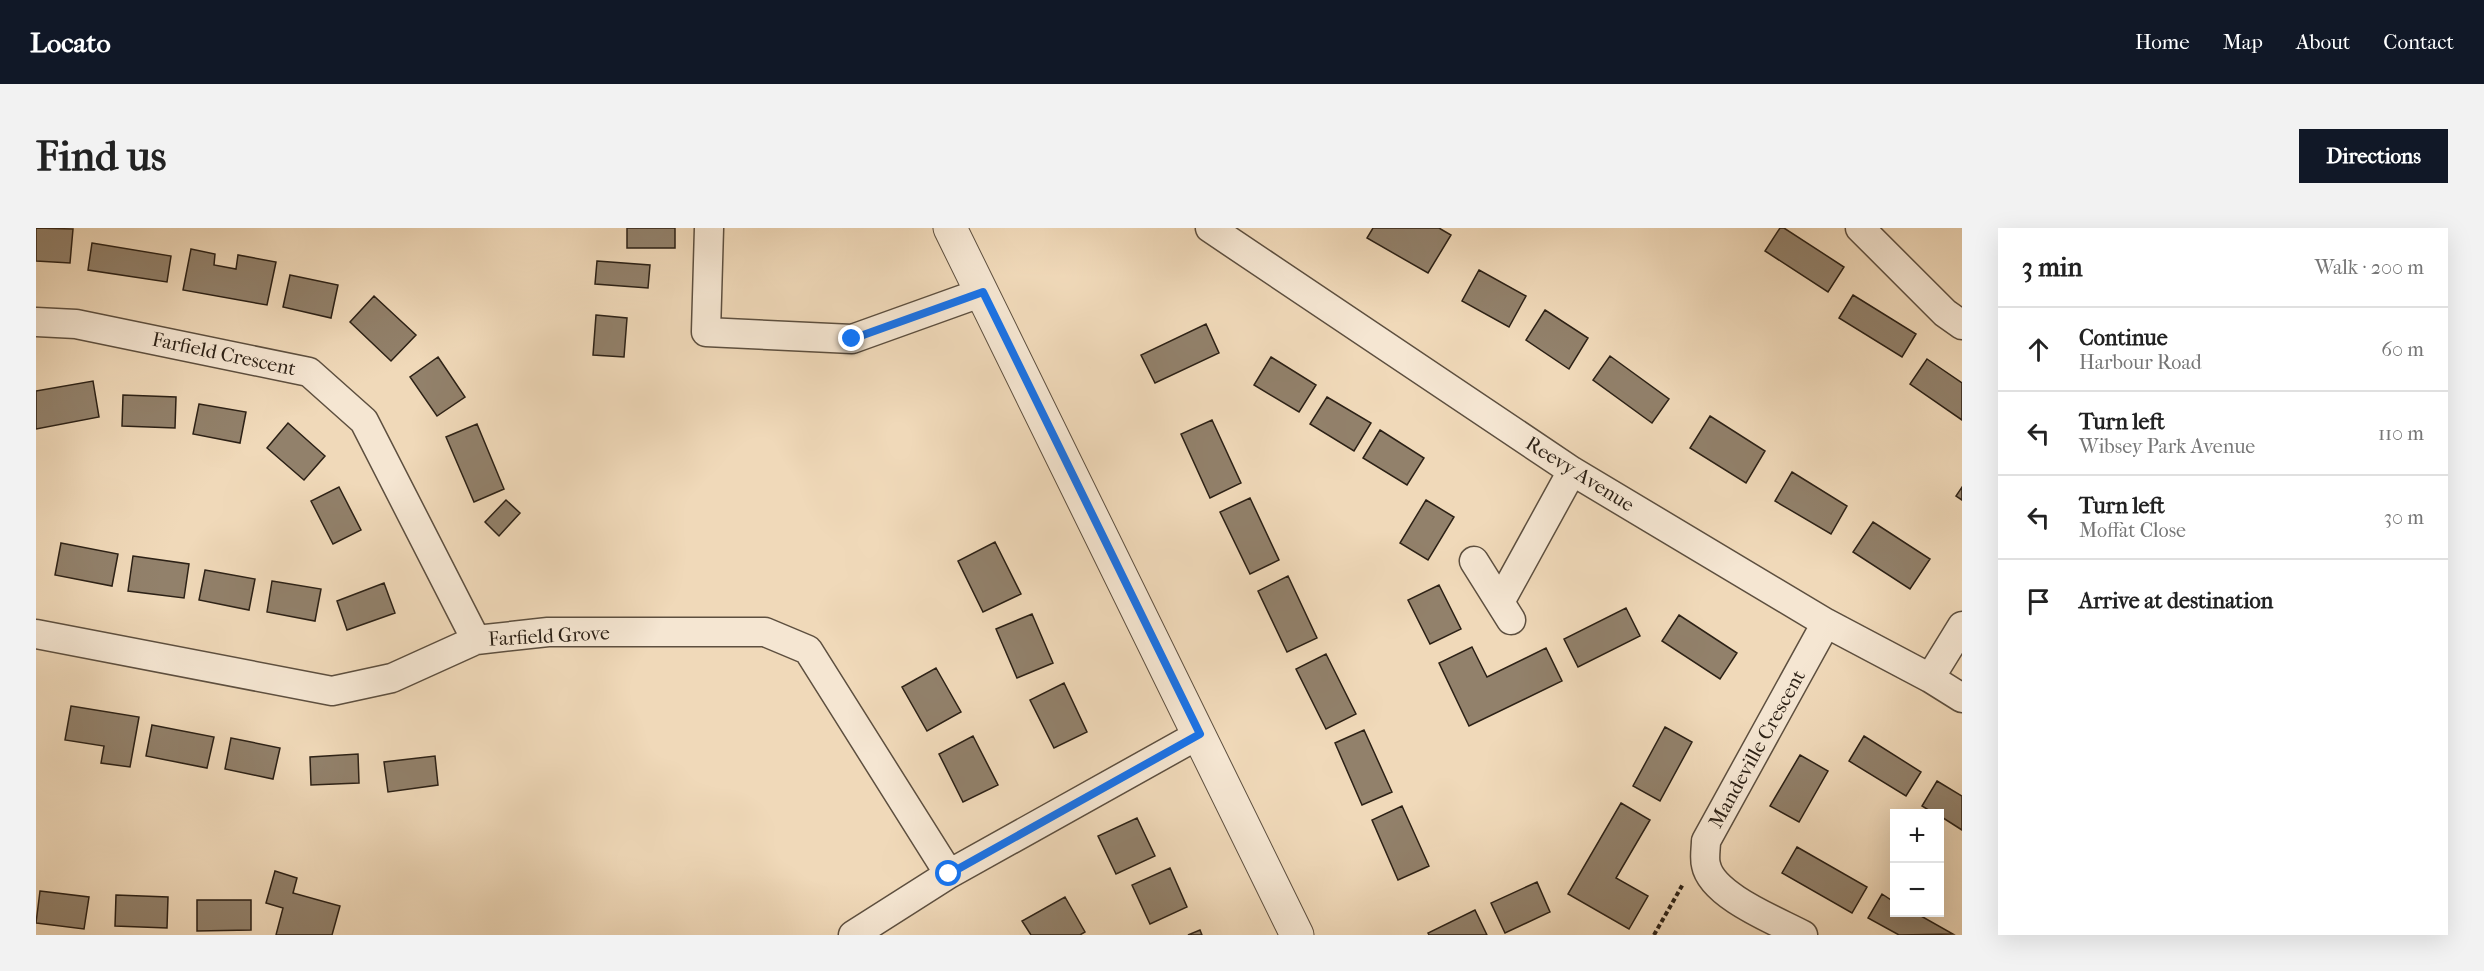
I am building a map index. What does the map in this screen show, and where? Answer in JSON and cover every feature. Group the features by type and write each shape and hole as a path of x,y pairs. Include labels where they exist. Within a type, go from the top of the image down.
{"street":[{"path":"709,228 706,332 852,339 983,292"},
{"path":"950,228 1297,935"},
{"name":"Reevy Avenue","path":"1212,228 1572,471 1826,623 1962,698"},
{"path":"1860,228 1945,313 1962,325"},
{"name":"Farfield Crescent","path":"36,322 76,324 309,372 364,421 476,640"},
{"path":"1473,561 1505,611 1572,471"},
{"name":"Mandeville Crescent","path":"1803,935 1728,894 1714,882 1706,865 1706,841 1826,623"},
{"path":"1929,678 1962,626"},
{"name":"Farfield Grove","path":"36,634 332,691 392,678 476,640 548,632 765,632 808,650 949,874"},
{"path":"865,932 949,874 1200,734"}],"building":[{"path":"36,228 73,229 70,263 36,261"},
{"path":"627,228 675,228 675,248 627,248"},
{"path":"1373,228 1439,228 1451,235 1428,273 1367,238"},
{"path":"1780,228 1784,228 1844,267 1828,292 1765,251"},
{"path":"92,243 171,256 167,282 88,270"},
{"path":"191,249 215,254 214,265 236,269 238,255 276,262 267,305 183,290"},
{"path":"597,261 650,265 648,288 595,284"},
{"path":"1479,270 1526,296 1509,327 1462,301"},
{"path":"290,275 338,285 331,318 283,307"},
{"path":"1853,295 1916,334 1902,357 1839,318"},
{"path":"374,296 416,335 391,361 350,322"},
{"path":"1545,310 1588,338 1569,369 1526,340"},
{"path":"596,315 627,318 624,357 593,355"},
{"path":"1206,324 1219,353 1155,383 1141,355"},
{"path":"1610,356 1669,399 1652,423 1593,380"},
{"path":"438,357 465,397 437,416 410,377"},
{"path":"1271,357 1316,385 1299,412 1254,385"},
{"path":"1927,359 1962,383 1962,420 1910,384"},
{"path":"93,381 99,417 36,429 36,391"},
{"path":"123,395 176,397 175,428 122,426"},
{"path":"1327,397 1371,423 1354,451 1310,424"},
{"path":"199,404 246,412 240,443 193,434"},
{"path":"1710,416 1765,451 1746,483 1690,448"},
{"path":"1212,420 1241,483 1210,498 1181,434"},
{"path":"288,423 325,456 304,480 267,448"},
{"path":"477,424 504,489 474,502 446,437"},
{"path":"1380,430 1424,458 1407,485 1363,458"},
{"path":"1792,472 1847,506 1831,534 1775,501"},
{"path":"339,487 361,530 333,544 311,501"},
{"path":"1962,487 1962,500 1956,496"},
{"path":"1250,498 1279,560 1250,574 1220,512"},
{"path":"506,500 520,513 499,536 485,522"},
{"path":"1426,500 1454,517 1428,560 1400,543"},
{"path":"1873,522 1930,559 1910,589 1853,552"},
{"path":"995,542 1021,594 983,612 958,561"},
{"path":"61,543 118,554 112,586 55,575"},
{"path":"133,556 189,564 184,598 128,591"},
{"path":"205,570 255,579 249,610 199,600"},
{"path":"1288,576 1317,638 1287,652 1258,591"},
{"path":"272,581 321,589 315,621 267,612"},
{"path":"384,583 395,613 347,630 337,601"},
{"path":"1439,585 1461,629 1430,644 1408,600"},
{"path":"1626,608 1640,636 1578,667 1564,639"},
{"path":"1032,614 1053,663 1017,678 996,629"},
{"path":"1679,615 1737,653 1720,679 1662,641"},
{"path":"1472,647 1487,677 1546,648 1562,681 1469,726 1439,663"},
{"path":"1326,654 1356,714 1326,729 1296,669"},
{"path":"936,668 961,712 927,731 902,687"},
{"path":"1064,683 1087,732 1054,748 1030,700"},
{"path":"71,706 139,717 130,767 101,763 104,746 65,740"},
{"path":"152,725 214,737 207,768 146,756"},
{"path":"1665,727 1692,742 1660,801 1633,786"},
{"path":"1364,730 1392,792 1362,805 1335,743"},
{"path":"973,736 998,785 963,802 939,754"},
{"path":"1864,736 1921,772 1906,796 1849,761"},
{"path":"231,738 280,748 273,779 225,769"},
{"path":"358,754 359,783 311,785 310,757"},
{"path":"1800,755 1828,771 1799,822 1770,806"},
{"path":"435,756 438,785 388,792 384,762"},
{"path":"1937,781 1962,796 1962,830 1944,819 1944,809 1927,809 1922,806"},
{"path":"1621,803 1650,820 1616,878 1648,896 1629,929 1568,894"},
{"path":"1402,806 1429,866 1398,880 1372,820"},
{"path":"1137,818 1155,856 1116,874 1098,836"},
{"path":"1797,847 1867,887 1852,913 1782,873"},
{"path":"1170,868 1187,907 1150,924 1132,885"},
{"path":"275,871 297,878 293,893 340,906 332,935 276,935 283,908 266,903"},
{"path":"1537,882 1550,912 1505,933 1491,903"},
{"path":"40,891 89,897 84,929 36,923"},
{"path":"1882,894 1890,899 1890,917 1923,917 1953,934 1899,935 1868,918"},
{"path":"116,895 168,897 167,928 115,926"},
{"path":"1065,897 1085,932 1080,935 1031,935 1022,921"},
{"path":"197,900 251,900 251,930 197,931"},
{"path":"1475,910 1487,935 1429,935 1428,933"},
{"path":"1200,930 1202,935 1188,935"}],"route":[{"path":"852,339 983,292 1200,734 949,874"}]}
